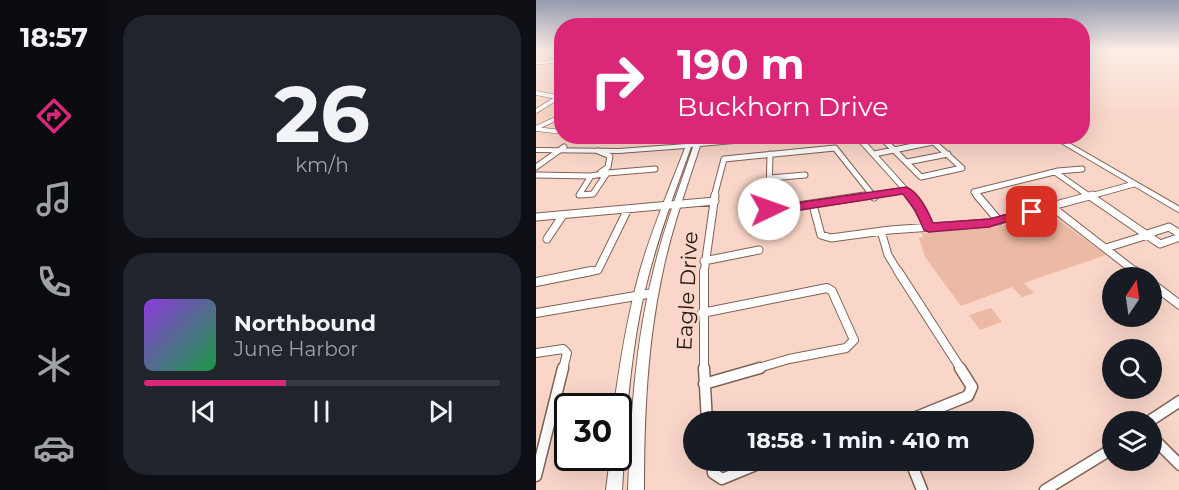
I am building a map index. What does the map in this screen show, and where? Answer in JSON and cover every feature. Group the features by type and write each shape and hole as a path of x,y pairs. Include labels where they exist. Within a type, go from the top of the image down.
{"main road":[{"path":"536,150 644,144"},
{"path":"536,145 609,153 670,144"},
{"path":"623,393 629,342 693,144"},
{"path":"1066,144 1180,211"},
{"path":"636,490 646,294"},
{"path":"614,490 616,471"}],"street":[{"path":"536,93 554,98"},
{"path":"548,97 554,95"},
{"path":"536,111 554,101"},
{"path":"536,129 554,120"},
{"path":"536,129 554,131"},
{"path":"865,144 921,209 929,228"},
{"path":"889,144 921,177 961,168 936,144"},
{"path":"874,154 922,144"},
{"name":"Eagle Drive","path":"706,411 702,314 704,261 714,201 725,158 836,148 874,197"},
{"path":"536,167 561,149"},
{"path":"599,174 608,167 609,153"},
{"path":"770,154 770,209 874,197 906,190"},
{"path":"907,162 948,154"},
{"path":"536,175 591,177 607,173 655,169"},
{"path":"1000,220 974,192 1055,172 1082,169"},
{"path":"1055,172 1147,235 1160,244 1180,236 1169,227 1147,235 1106,248"},
{"path":"591,177 579,195 593,194 607,173"},
{"path":"770,178 805,175"},
{"path":"813,205 821,235 825,238 1000,220 1134,184"},
{"path":"536,217 714,201"},
{"path":"1052,207 1130,267"},
{"path":"536,282 598,270 628,209"},
{"path":"547,239 563,215"},
{"path":"881,231 888,255 972,389 964,398 932,411"},
{"path":"704,261 749,254 759,250"},
{"path":"702,314 825,287 832,291 854,340 846,348 789,359 704,384"},
{"path":"1162,292 1180,306"},
{"path":"536,313 646,294"},
{"path":"536,353 559,349 565,349 567,353 536,476"},
{"path":"1162,413 1180,401"},
{"path":"1162,447 1180,465"},
{"path":"1045,490 1102,455"},
{"path":"713,471 722,479 741,471"},
{"path":"914,471 922,490"}],"shaded area":[{"path":"1049,213 1106,255 1024,283 1034,293 1022,297 1012,287 961,306 925,257 919,238 923,237 922,233 996,227"},
{"path":"991,308 1002,322 980,330 969,315"}],"route":[{"path":"769,209 874,197 906,190 921,209 929,228 989,223 1032,212"}]}
